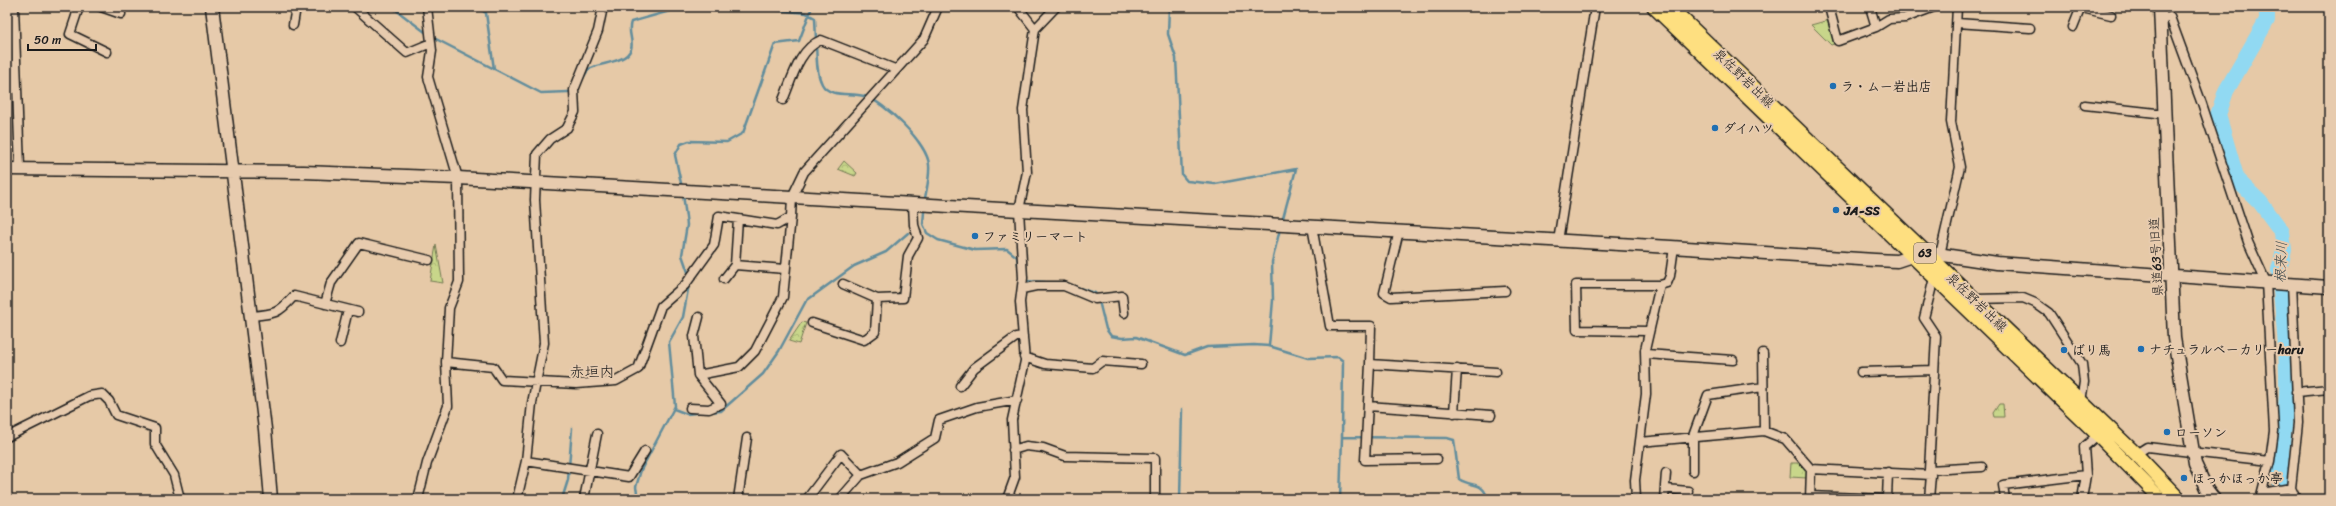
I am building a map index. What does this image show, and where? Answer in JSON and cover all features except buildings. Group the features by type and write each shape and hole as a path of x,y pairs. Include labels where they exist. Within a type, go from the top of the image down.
{"main road":[{"name":"泉佐野岩出線","path":"1654,7 2098,435 2161,499"},
{"name":"泉佐野岩出線","path":"1670,7 1924,252 1939,260 1974,299 2080,402 2107,425 2179,499"}],"street":[{"path":"14,7 20,168"},
{"path":"79,7 70,34 107,52"},
{"path":"101,7 121,14"},
{"path":"212,7 252,316 271,499"},
{"path":"293,25 296,7"},
{"path":"418,499 427,463 448,406 446,362 449,308 459,282 458,178 428,77 431,43 427,7"},
{"path":"518,499 526,461 535,381 544,343 535,200 537,183 537,154 550,140 567,128 575,112 574,90 598,31 603,7"},
{"path":"698,375 739,367 755,351 783,297 792,197 804,172 895,69 924,39 938,7"},
{"path":"1018,7 1035,29"},
{"path":"1007,499 1014,477 1012,420 1024,357 1020,302 1022,284 1020,210 1027,172 1022,110 1035,29 1056,7"},
{"path":"1558,241 1594,7"},
{"path":"1829,7 1838,41 1876,27 1889,20 1905,18 1934,7"},
{"path":"1870,7 1876,27"},
{"path":"1929,499 1936,336 1924,318 1960,167 1951,122 1957,7"},
{"path":"2073,27 2080,7 2111,15"},
{"path":"356,8 407,53 431,43"},
{"path":"2161,13 2170,17 2202,104 2248,242 2269,282 2274,431 2270,461 2261,496"},
{"name":"県道63号旧道","path":"2161,13 2174,338 2193,452 2198,470 2207,490 2214,499"},
{"path":"1957,23 2030,28"},
{"path":"783,100 801,59 811,45 821,40 895,69"},
{"path":"2085,105 2166,114"},
{"path":"7,169 304,172 458,178 1399,231 1875,260 1897,261 1924,252"},
{"path":"843,284 877,299 903,298 908,256 918,238 914,225 913,204"},
{"path":"446,362 494,367 502,380 576,384 616,381 638,369 661,306 685,285 714,245 719,216 777,226 791,217"},
{"path":"724,279 735,264 738,219"},
{"path":"1312,226 1330,326 1371,326 1365,460 1438,459"},
{"path":"1399,231 1384,292 1391,297 1505,291"},
{"path":"325,304 331,283 359,243 429,260"},
{"path":"1649,331 1577,330 1576,285 1660,285 1667,283 1670,276 1674,247"},
{"path":"1939,260 2290,283 2329,287"},
{"path":"735,264 786,269"},
{"path":"2290,283 2298,423 2290,489 2296,499"},
{"path":"1022,284 1036,286 1064,286 1095,299 1122,296 1124,314"},
{"path":"1636,499 1635,480 1646,394 1646,354 1649,331 1660,285"},
{"path":"252,316 281,311 294,296 358,312"},
{"path":"1974,299 2023,298 2036,303 2049,313 2082,364 2084,382 2080,402"},
{"path":"812,323 864,340 875,332 877,299"},
{"path":"340,343 348,310"},
{"path":"690,408 710,409 721,404 698,375 694,336 699,317"},
{"path":"960,386 974,368 1016,337 1023,336"},
{"path":"1763,353 1764,431"},
{"path":"1646,354 1733,360"},
{"path":"1024,357 1045,364 1093,368 1102,362 1141,364"},
{"path":"1370,364 1496,372"},
{"path":"1454,413 1457,369"},
{"path":"1860,372 1934,370"},
{"path":"1693,471 1693,436 1708,395 1763,387"},
{"path":"2296,392 2329,389"},
{"path":"7,437 88,396 102,394 109,401 116,415 155,428 155,444 174,475 180,499"},
{"path":"840,499 861,475 897,462 935,438 939,420 977,407 1017,400"},
{"path":"1368,406 1491,416"},
{"path":"2082,499 2086,475 2084,447 2107,425"},
{"path":"1640,442 1693,436 1764,431 1785,439 1811,469 1810,498 1887,499 1888,472"},
{"path":"584,499 591,471 597,434"},
{"path":"738,499 747,438"},
{"path":"1014,450 1026,446 1043,448 1065,456 1155,458 1155,499"},
{"path":"2136,454 2147,447 2270,461"},
{"path":"526,461 629,477 644,451"},
{"path":"807,499 841,454 861,475"},
{"path":"1811,469 1930,473 1982,467"},
{"path":"1664,499 1666,474"},
{"path":"2005,499 2003,485 2086,475"},
{"path":"1666,489 1688,491"},
{"path":"2261,496 2271,491 2290,489"}],"green space":[{"path":"1829,20 1836,43 1831,45 1811,25"},
{"path":"844,161 857,173 855,176 838,169"},
{"path":"436,245 443,283 430,281"},
{"path":"802,322 806,323 799,344 789,341"},
{"path":"1999,404 2003,404 2004,417 1994,417 1993,413"},
{"path":"1791,463 1801,463 1807,469 1807,478 1790,477"}],"waterway":[{"path":"392,7 425,32"},
{"path":"477,7 486,13 494,69"},
{"path":"581,82 589,69 618,60 628,54 632,46 630,29 631,22 684,7"},
{"path":"750,7 806,13 815,18 816,40"},
{"path":"682,188 675,155 681,144 689,141 727,142 743,133 775,44 799,41 812,7"},
{"path":"1169,7 1168,34 1176,58 1182,175 1187,181 1215,184 1296,169 1282,222"},
{"name":"根来川","path":"2267,7 2267,20 2226,91 2218,115 2237,180 2260,202 2282,232 2284,250 2279,270 2287,364 2287,395 2280,474 2283,499"},
{"path":"436,39 541,93 568,92"},
{"path":"816,45 817,65 820,80 825,88 835,93 864,96 882,106 904,124 921,146 927,156 929,165 929,177 925,198"},
{"path":"683,194 687,225 682,255 689,275"},
{"path":"924,212 923,224 927,233 938,240 975,250 1007,249 1017,257 1019,272"},
{"path":"1269,346 1273,300 1272,262 1280,229"},
{"path":"709,412 721,411 763,374 779,351 806,301 854,266 886,252 908,233"},
{"path":"1024,281 1045,282"},
{"path":"1064,283 1095,293 1097,296"},
{"path":"638,499 636,487 641,470 675,406 669,342 683,317 689,284"},
{"path":"1099,301 1106,329 1111,336 1122,338 1136,337 1185,355 1207,347 1254,345 1269,346 1308,358 1338,357 1343,361 1342,437 1447,438 1454,440 1459,479 1483,489 1488,499"},
{"path":"674,409 687,414 705,412"},
{"path":"1180,499 1182,409"},
{"path":"562,499 568,480 572,428"},
{"path":"1340,499 1342,437"}],"place":[{"name":"ラ・ムー岩出店","path":"1833,86"},
{"name":"ダイハツ","path":"1715,128"},
{"name":"JA-SS","path":"1836,210"},
{"name":"ファミリーマート","path":"975,236"},
{"name":"ナチュラルベーカリーharu","path":"2141,349"},
{"name":"ばり馬","path":"2064,350"},
{"name":"ローソン","path":"2167,432"},
{"name":"ほっかほっか亭","path":"2184,478"}],"district":[{"name":"赤垣内","path":"592,372"}]}
